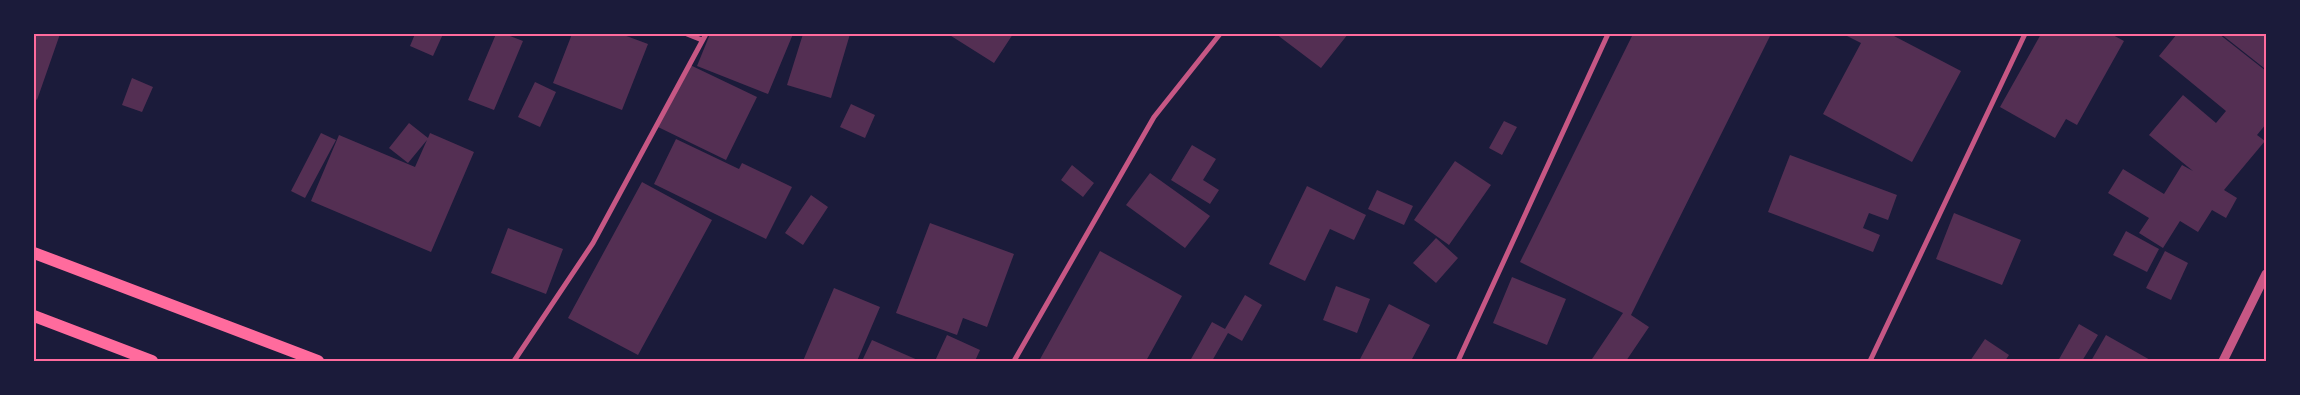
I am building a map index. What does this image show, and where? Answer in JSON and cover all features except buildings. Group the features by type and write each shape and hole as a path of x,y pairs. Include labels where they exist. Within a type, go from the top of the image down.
{"main road":[{"path":"34,253 318,361"},
{"path":"34,316 152,361"}],"street":[{"path":"687,34 702,40"},
{"path":"514,361 593,243 706,34"},
{"path":"1014,361 1154,117 1220,34"},
{"path":"1458,361 1608,34"},
{"path":"1870,361 2025,34"},
{"path":"2223,361 2266,274"}]}
